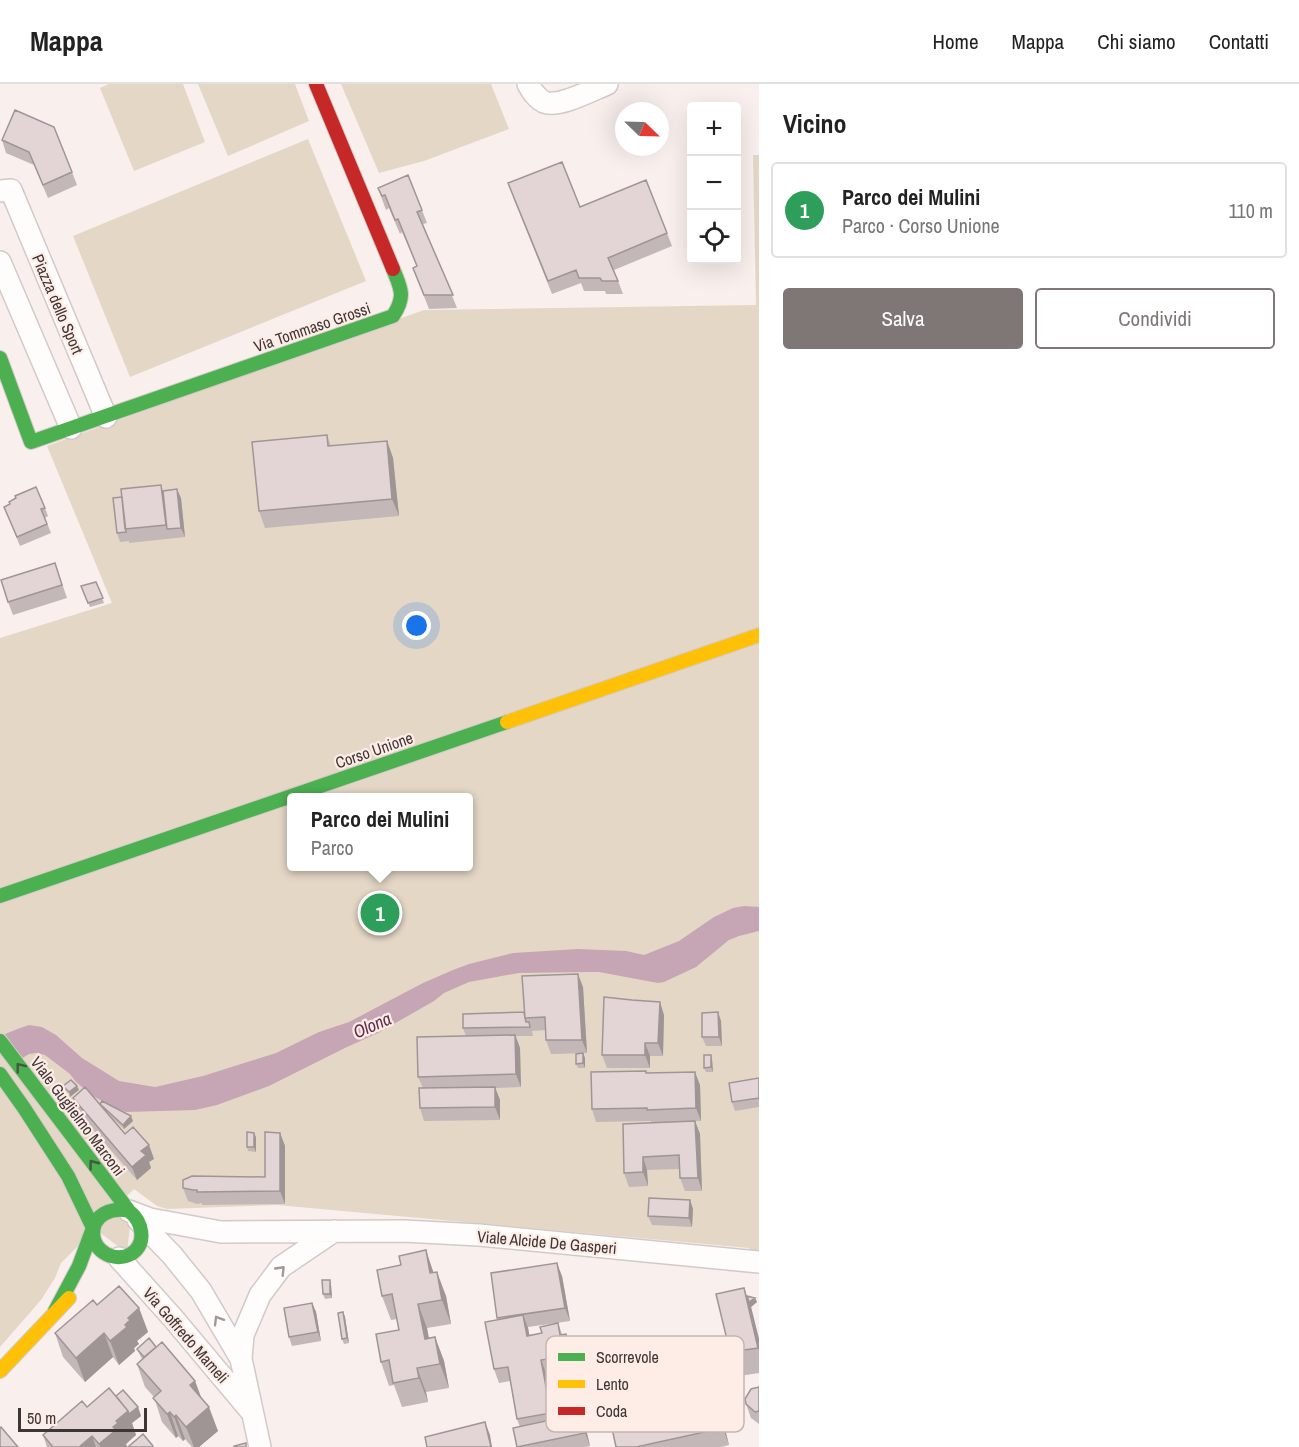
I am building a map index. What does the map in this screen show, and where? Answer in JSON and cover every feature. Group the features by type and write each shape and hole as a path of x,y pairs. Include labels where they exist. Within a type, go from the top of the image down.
{"street":[{"name":"Via Tommaso Grossi","path":"0,358 31,441 393,316 400,305 402,291 315,84"},
{"path":"528,84 538,98 544,102 554,103 607,84"},
{"name":"Piazza dello Sport","path":"5,191 106,417"},
{"path":"0,262 71,428"},
{"name":"Corso Unione","path":"300,793 759,635"},
{"name":"Corso Unione","path":"0,896 287,797"},
{"name":"Viale Guglielmo Marconi","path":"0,1041 133,1215"},
{"path":"0,1074 68,1176 93,1228 92,1236 95,1245 104,1254 118,1260 163,1245 221,1232"},
{"path":"55,1311 79,1266 96,1220 111,1209 120,1208 133,1215 221,1232"},
{"path":"118,1260 135,1251 140,1244 142,1232 133,1215"},
{"name":"Via Goffredo Mameli","path":"133,1215 163,1245 201,1291 241,1359"},
{"name":"Via Goffredo Mameli","path":"260,1447 241,1359 243,1335 260,1294 282,1267 334,1231"},
{"name":"Viale Alcide De Gasperi","path":"221,1232 404,1231 479,1235 759,1262"},
{"name":"Via Goffredo Mameli","path":"118,1260 172,1317 252,1413"},
{"path":"0,1371 55,1311 85,1283"}],"shaded area":[{"path":"109,84 183,84 205,142 134,171 100,88"},
{"path":"198,84 295,84 309,121 228,156"},
{"path":"341,84 491,84 509,129 424,161 379,173"},
{"path":"308,139 366,281 130,377 73,236"},
{"path":"753,155 759,155 759,1253 751,1252 749,1248 277,1205 167,1209 157,1206 134,1189 112,1211 131,1216 127,1253 95,1229 61,1263 55,1278 41,1300 0,1347 0,638 112,603 47,446 424,310 756,305"}],"water":[{"name":"Olona","path":"759,907 759,931 729,940 696,967 664,982 586,972 519,973 469,982 444,993 378,1033 269,1086 217,1105 195,1110 126,1112 111,1106 93,1096 45,1055 29,1054 21,1059 5,1034 29,1025 42,1027 56,1035 82,1058 119,1081 155,1087 203,1076 276,1053 319,1032 349,1022 423,983 469,964 513,953 578,949 626,951 644,955 679,941 714,917 733,908"}],"building":[{"path":"15,110 54,127 72,172 43,185 29,152 2,140"},
{"path":"562,162 580,207 646,180 667,233 608,258 618,281 579,278 576,270 548,281 508,183"},
{"path":"408,175 422,210 417,212 453,295 424,295 413,268 417,266 398,219 395,220 385,195 382,196 378,188"},
{"path":"327,435 328,446 387,441 392,499 259,511 252,442"},
{"path":"161,485 166,525 125,529 121,489"},
{"path":"36,487 45,508 41,509 47,524 17,537 4,507 16,498 15,496"},
{"path":"177,489 181,528 167,529 163,491"},
{"path":"122,497 126,532 117,533 113,498"},
{"path":"55,563 62,585 8,602 1,580"},
{"path":"96,582 103,598 88,603 81,586"},
{"path":"578,974 582,1040 546,1040 545,1017 525,1018 522,976"},
{"path":"604,997 660,1002 658,1043 645,1043 645,1055 602,1055"},
{"path":"524,1012 526,1022 529,1022 530,1027 463,1028 463,1014"},
{"path":"718,1012 719,1037 702,1037 702,1013"},
{"path":"515,1035 516,1074 418,1077 417,1037"},
{"path":"583,1053 583,1063 576,1064 576,1054"},
{"path":"704,1055 711,1055 711,1067 704,1068"},
{"path":"646,1071 646,1073 695,1072 696,1108 592,1109 591,1072"},
{"path":"759,1078 759,1098 732,1102 729,1083"},
{"path":"71,1080 77,1086 69,1092 63,1086"},
{"path":"85,1087 125,1134 133,1127 149,1145 141,1151 146,1155 132,1167 73,1098"},
{"path":"495,1087 495,1107 420,1108 419,1088"},
{"path":"102,1101 131,1116 123,1125 100,1104"},
{"path":"695,1121 698,1178 680,1178 679,1155 643,1157 643,1172 624,1173 623,1124"},
{"path":"247,1132 254,1133 254,1147 247,1147"},
{"path":"265,1132 280,1133 280,1191 197,1192 197,1190 183,1188 183,1180 192,1176 265,1177"},
{"path":"649,1198 690,1200 689,1218 648,1216"},
{"path":"426,1250 430,1273 437,1272 442,1300 418,1304 425,1339 435,1337 440,1364 417,1368 419,1378 393,1383 389,1360 381,1362 376,1334 399,1330 392,1294 382,1296 377,1270 401,1265 399,1256"},
{"path":"557,1263 565,1308 497,1318 491,1273"},
{"path":"322,1280 330,1280 330,1294 323,1294"},
{"path":"119,1286 139,1308 128,1318 130,1320 125,1325 127,1327 110,1341 104,1333 76,1358 55,1333 93,1300 97,1305"},
{"path":"744,1288 758,1348 744,1350 744,1336 726,1336 716,1294"},
{"path":"312,1303 318,1332 289,1337 284,1308"},
{"path":"343,1312 347,1338 342,1339 338,1313"},
{"path":"523,1315 527,1336 542,1333 540,1327 558,1323 560,1335 566,1334 566,1336 546,1336 546,1359 541,1360 546,1386 546,1414 517,1419 508,1367 494,1369 485,1322"},
{"path":"149,1338 156,1347 144,1357 137,1349"},
{"path":"162,1342 195,1381 190,1385 209,1407 186,1427 176,1415 174,1417 170,1412 167,1414 153,1398 161,1391 137,1364"},
{"path":"759,1387 759,1411 755,1412 746,1404 745,1399 751,1389"},
{"path":"109,1388 128,1411 116,1421 118,1423 113,1427 116,1430 99,1444 92,1436 79,1447 53,1447 43,1435 82,1401 87,1407"},
{"path":"123,1390 138,1407 129,1414 116,1396"},
{"path":"546,1421 546,1432 585,1433 517,1447 513,1428"},
{"path":"485,1422 491,1447 427,1447 425,1437"},
{"path":"1,1427 18,1447 0,1447"},
{"path":"613,1432 705,1432 636,1447 616,1447"},
{"path":"143,1434 152,1447 128,1447"},
{"path":"246,1443 246,1447 234,1447 234,1446"}],"traffic: fast":[{"path":"0,358 31,442 393,316 401,298 393,269"},
{"path":"300,793 507,722"},
{"path":"0,896 287,798"},
{"path":"0,1041 134,1215 140,1226 140,1244 131,1254 118,1257 101,1251 94,1240 96,1221 110,1211 129,1211"},
{"path":"0,1074 68,1176 93,1228 79,1266 55,1311"}],"traffic: slow":[{"path":"507,722 759,635"},
{"path":"0,1371 69,1298"}],"traffic: jam":[{"path":"316,84 393,269"}],"place":[{"name":"Parco dei Mulini","path":"380,913"}]}
